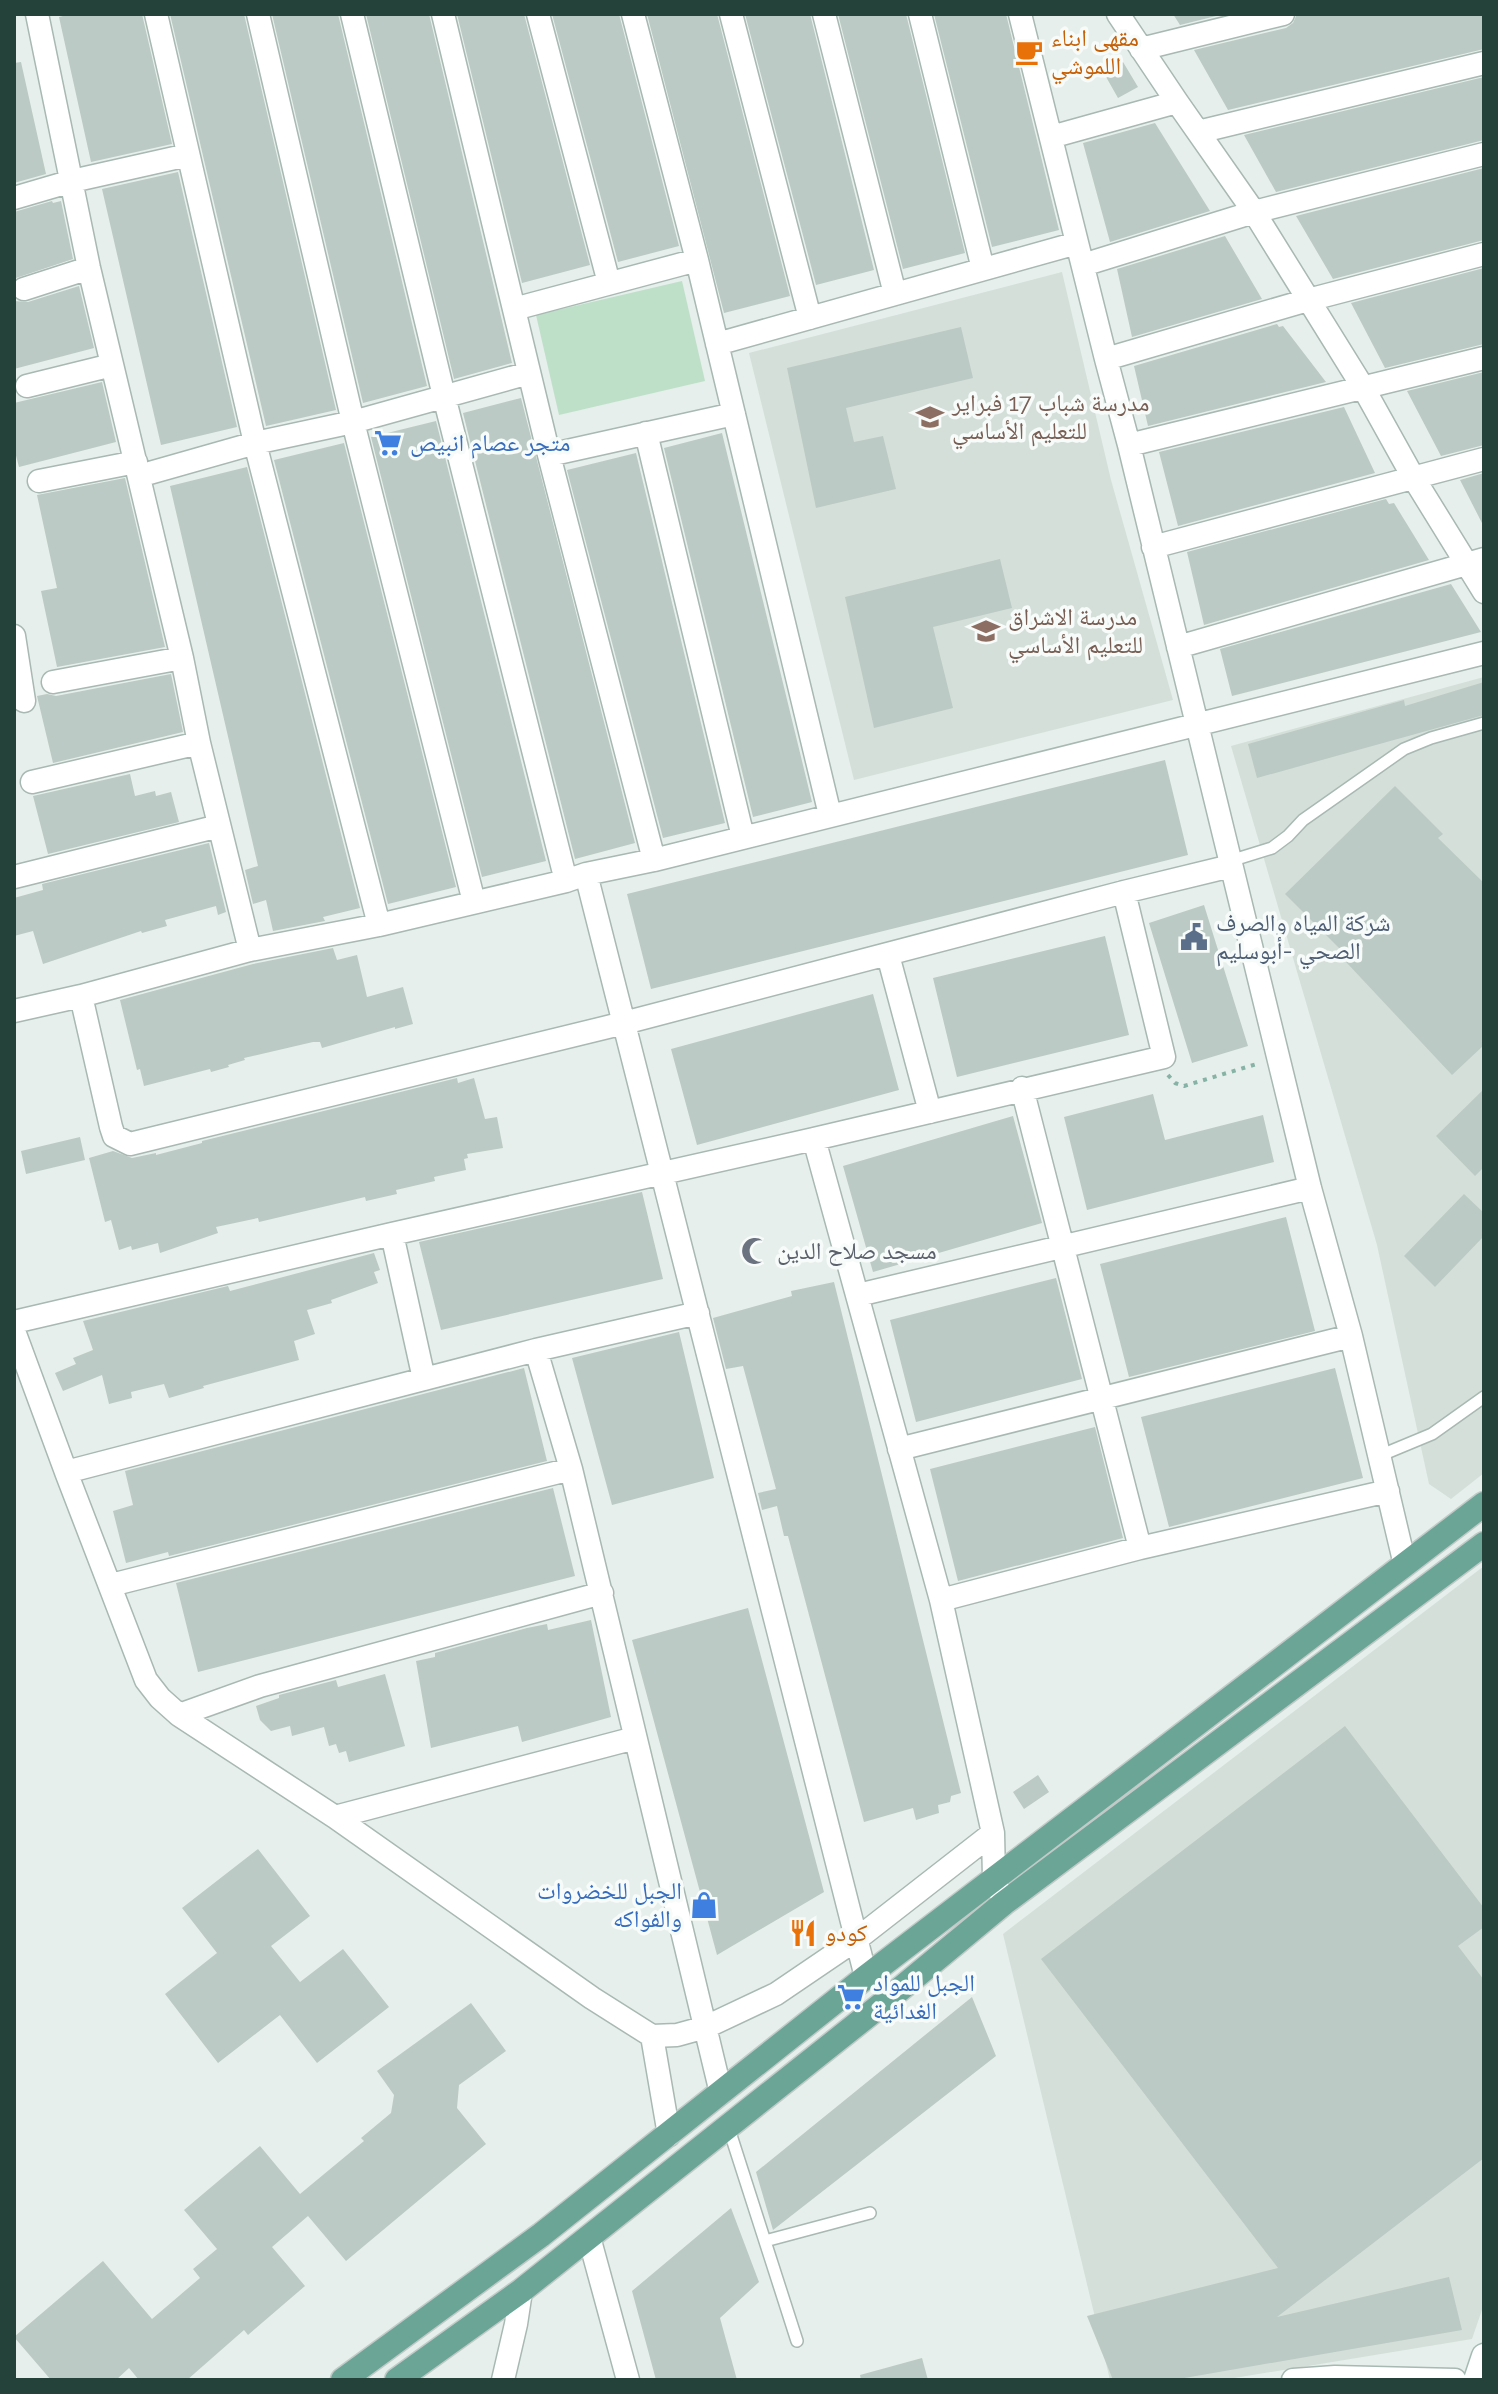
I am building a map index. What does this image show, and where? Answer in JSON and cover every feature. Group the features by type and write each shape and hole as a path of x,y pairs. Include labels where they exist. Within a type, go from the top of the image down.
{"main road":[{"path":"343,2380 541,2235 866,1977 1484,1504"},
{"path":"397,2380 521,2291 881,2005 1004,1903 1484,1544"},
{"path":"1476,2380 1484,2356"}],"street":[{"path":"37,14 89,268 250,950"},
{"path":"156,14 255,443 379,925"},
{"path":"258,14 353,422 474,902"},
{"path":"352,14 444,396 576,877 624,1023 866,1977"},
{"path":"443,14 549,455 654,860"},
{"path":"538,14 609,283"},
{"path":"633,14 697,260 830,815"},
{"path":"731,14 810,318"},
{"path":"824,14 895,294"},
{"path":"920,14 983,269"},
{"path":"1020,14 1129,445 1310,1188 1351,1336 1405,1565"},
{"path":"1118,14 1254,212 1364,389 1413,477 1475,561 1484,592"},
{"path":"1141,49 1283,14"},
{"path":"1198,132 1484,63"},
{"path":"1051,137 1177,102"},
{"path":"1083,265 1254,212 1484,154"},
{"path":"14,198 72,181 188,155"},
{"path":"717,344 1077,243"},
{"path":"1106,359 1308,300 1484,254"},
{"path":"514,309 697,260"},
{"path":"24,289 89,268"},
{"path":"1129,445 1484,358"},
{"path":"27,386 112,365"},
{"path":"39,481 138,469 353,422 529,373"},
{"path":"549,455 734,414"},
{"path":"646,433 743,837"},
{"path":"1153,547 1484,459"},
{"path":"1178,647 1475,561"},
{"path":"14,636 24,701"},
{"path":"14,1011 250,950 379,925 654,860 1484,653"},
{"path":"53,682 182,658"},
{"path":"32,782 199,743"},
{"path":"14,877 219,826"},
{"path":"81,996 111,1127 114,1136 130,1144 624,1023 1230,863"},
{"path":"14,1322 1164,1057 1124,892"},
{"path":"888,955 930,1112"},
{"path":"1022,1088 1140,1548"},
{"path":"814,1139 941,1600 993,1833 994,1878 1004,1903"},
{"path":"858,1295 1310,1188"},
{"path":"392,1234 424,1379"},
{"path":"66,1472 536,1350 698,1313"},
{"path":"14,1331 146,1680 160,1698 179,1715 335,1817 592,1998 652,2036 677,2035 706,2027 776,1994 857,1939 993,1833"},
{"path":"899,1449 1351,1336"},
{"path":"536,1350 571,1469 602,1593 721,2093"},
{"path":"111,1585 571,1469"},
{"path":"941,1600 1140,1548 1388,1491"},
{"path":"179,1715 260,1686 602,1593"},
{"path":"335,1817 635,1738"},
{"path":"652,2036 669,2135"},
{"path":"589,2237 628,2380"},
{"path":"503,2380 521,2291"},
{"path":"1293,2380 1335,2377 1455,2380"}],"lane":[{"path":"1230,863 1272,848 1303,820 1404,749 1484,723"},
{"path":"1379,1456 1432,1434 1484,1397"},
{"path":"728,2126 797,2341"},
{"path":"765,2241 870,2213"}],"path":[{"path":"1164,1057 1169,1075 1175,1083 1184,1086 1278,1058"}],"shaded area":[{"path":"1062,272 1111,480 1173,700 854,780 749,353"},
{"path":"1484,677 1484,1473 1451,1499 1429,1484 1377,1245 1231,746"},
{"path":"1484,1566 1484,2304 1472,2339 1222,2380 1110,2380 1003,1934"}],"green space":[{"path":"682,281 705,381 559,415 536,315"}],"building":[{"path":"71,14 142,14 172,144 91,162 59,17"},
{"path":"170,14 244,14 336,410 266,426"},
{"path":"272,14 338,14 427,386 363,403"},
{"path":"366,14 429,14 512,363 454,379"},
{"path":"457,14 524,14 590,265 522,283"},
{"path":"552,14 619,14 679,246 618,262"},
{"path":"647,14 717,14 790,296 724,313"},
{"path":"745,14 810,14 874,270 816,285"},
{"path":"838,14 906,14 965,253 903,269"},
{"path":"934,14 1006,14 1059,230 992,247"},
{"path":"1173,14 1224,14 1180,25"},
{"path":"1297,14 1484,14 1484,49 1228,110 1194,50 1286,28 1293,23"},
{"path":"1120,57 1138,87 1118,98 1101,68"},
{"path":"21,62 46,174 14,183 14,63"},
{"path":"1484,77 1484,140 1276,192 1244,135"},
{"path":"1155,123 1210,211 1110,242 1083,143"},
{"path":"1484,168 1484,240 1333,279 1296,216"},
{"path":"178,172 237,427 161,445 102,189"},
{"path":"61,201 73,259 16,278 14,212"},
{"path":"1225,236 1262,299 1132,337 1117,269"},
{"path":"1484,268 1484,344 1385,368 1351,303"},
{"path":"79,286 94,348 14,369 14,301 28,302"},
{"path":"1277,324 1283,326 1326,382 1148,426 1134,366"},
{"path":"961,327 973,378 846,408 854,442 883,436 896,489 816,508 787,368"},
{"path":"1484,372 1484,445 1441,456 1407,391"},
{"path":"102,382 116,442 19,467 14,448 14,403"},
{"path":"521,398 635,843 575,859 463,413"},
{"path":"1344,407 1375,473 1178,526 1159,452"},
{"path":"436,421 546,861 482,877 371,437"},
{"path":"722,433 812,802 753,817 664,448"},
{"path":"344,443 456,887 388,904 274,460"},
{"path":"636,453 725,823 663,838 567,470"},
{"path":"247,467 360,908 323,917 325,921 273,931 266,900 253,904 245,870 258,866 170,486"},
{"path":"1484,473 1484,527 1460,480"},
{"path":"125,478 165,647 57,667 41,591 57,588 37,495"},
{"path":"1386,499 1389,504 1394,503 1429,560 1204,625 1187,552"},
{"path":"1000,559 1012,608 933,627 953,708 874,728 845,597"},
{"path":"1451,584 1481,632 1232,696 1220,649"},
{"path":"171,674 183,732 53,763 37,696 56,696"},
{"path":"1484,682 1484,715 1257,778 1248,744 1404,700 1405,706"},
{"path":"1165,760 1188,855 651,989 627,894"},
{"path":"130,774 135,796 155,791 156,796 171,792 179,822 48,854 33,796"},
{"path":"1395,786 1443,834 1438,838 1484,883 1484,1045 1452,1075 1346,962 1349,958 1285,894"},
{"path":"209,843 226,912 218,915 216,906 165,920 167,926 141,931 43,964 33,931 14,936 14,898 43,890 42,884"},
{"path":"1204,905 1248,1046 1192,1063 1149,923"},
{"path":"1105,936 1129,1035 957,1077 933,978"},
{"path":"333,948 337,960 357,955 367,997 403,987 413,1024 322,1048 320,1042 313,1042 244,1058 229,1067 211,1072 210,1069 144,1086 140,1069 137,1070 120,1000 253,964"},
{"path":"873,994 899,1090 697,1145 671,1049"},
{"path":"457,1078 458,1083 474,1078 485,1119 497,1117 503,1148 467,1154 468,1158 464,1159 466,1170 396,1190 397,1194 366,1201 365,1197 259,1222 258,1218 216,1227 218,1233 160,1253 158,1243 119,1250 111,1220 105,1222 89,1158 113,1151 132,1158 156,1155"},
{"path":"1484,1089 1484,1167 1475,1176 1436,1136"},
{"path":"1153,1094 1165,1140 1263,1115 1274,1162 1087,1210 1064,1117"},
{"path":"1013,1116 1042,1223 873,1272 843,1166"},
{"path":"80,1137 85,1160 26,1174 21,1151"},
{"path":"642,1192 663,1279 441,1330 419,1242"},
{"path":"1464,1194 1484,1213 1484,1236 1435,1287 1404,1256"},
{"path":"1286,1217 1315,1331 1129,1377 1100,1264"},
{"path":"374,1253 380,1270 374,1272 378,1283 307,1310 315,1334 294,1341 299,1360 169,1398 164,1384 131,1392 132,1398 109,1404 102,1375 63,1391 55,1373 76,1364 73,1358 93,1350 83,1321 228,1286 230,1291"},
{"path":"1056,1278 1082,1379 916,1422 890,1320"},
{"path":"834,1282 961,1793 951,1796 950,1802 938,1805 939,1813 916,1820 913,1808 864,1822 788,1536 784,1536 777,1506 762,1510 758,1493 776,1489 743,1366 726,1369 713,1318 792,1296 791,1291"},
{"path":"679,1332 714,1478 612,1505 572,1358"},
{"path":"524,1368 547,1461 169,1556 168,1552 126,1563 113,1511 133,1505 125,1471"},
{"path":"1335,1368 1363,1478 1169,1527 1141,1417"},
{"path":"1095,1427 1123,1538 958,1581 930,1469"},
{"path":"553,1488 575,1576 198,1672 176,1583"},
{"path":"748,1608 824,1892 717,1955 632,1640"},
{"path":"591,1620 611,1717 522,1742 518,1726 431,1748 416,1661 527,1628 547,1624 548,1630"},
{"path":"385,1674 405,1746 349,1762 346,1751 339,1753 336,1744 329,1746 324,1727 292,1736 290,1726 271,1731 260,1720 256,1706 279,1698 279,1695 336,1680 338,1687"},
{"path":"1345,1726 1484,1908 1484,1927 1458,1946 1484,1980 1484,2158 1277,2317 1449,2277 1462,2330 1173,2380 1113,2380 1087,2316 1278,2268 1041,1959"},
{"path":"1038,1775 1049,1792 1024,1809 1013,1792"},
{"path":"258,1849 310,1916 271,1946 300,1982 343,1949 389,2007 317,2063 280,2015 218,2063 165,1994 217,1953 182,1908"},
{"path":"972,1997 996,2056 773,2230 756,2172"},
{"path":"471,2003 506,2051 459,2085 457,2108 486,2144 346,2261 308,2216 272,2247 305,2286 248,2335 244,2330 187,2380 139,2380 129,2368 116,2380 51,2380 14,2337 103,2261 152,2319 200,2278 193,2269 217,2249 184,2210 260,2146 300,2194 364,2141 361,2138 391,2113 394,2095 377,2071"},
{"path":"731,2208 759,2282 720,2318 737,2380 656,2380 632,2291"},
{"path":"922,2358 928,2380 861,2380 860,2375"}],"place":[{"name":"مقهى ابناء اللموشي","path":"1029,52"},
{"name":"مدرسة شباب 17 فبراير للتعليم الأساسي","path":"930,417"},
{"name":"متجر عصام انبيص","path":"388,443"},
{"name":"مدرسة الاشراق للتعليم الأساسي","path":"986,631"},
{"name":"شركة المياه والصرف الصحي -أبوسليم","path":"1194,937"},
{"name":"مسجد صلاح الدين","path":"755,1251"},
{"name":"الجبل للخضروات والفواكه","path":"704,1905"},
{"name":"كودو","path":"803,1933"},
{"name":"الجبل للمواد الغدائية","path":"851,1997"}]}
